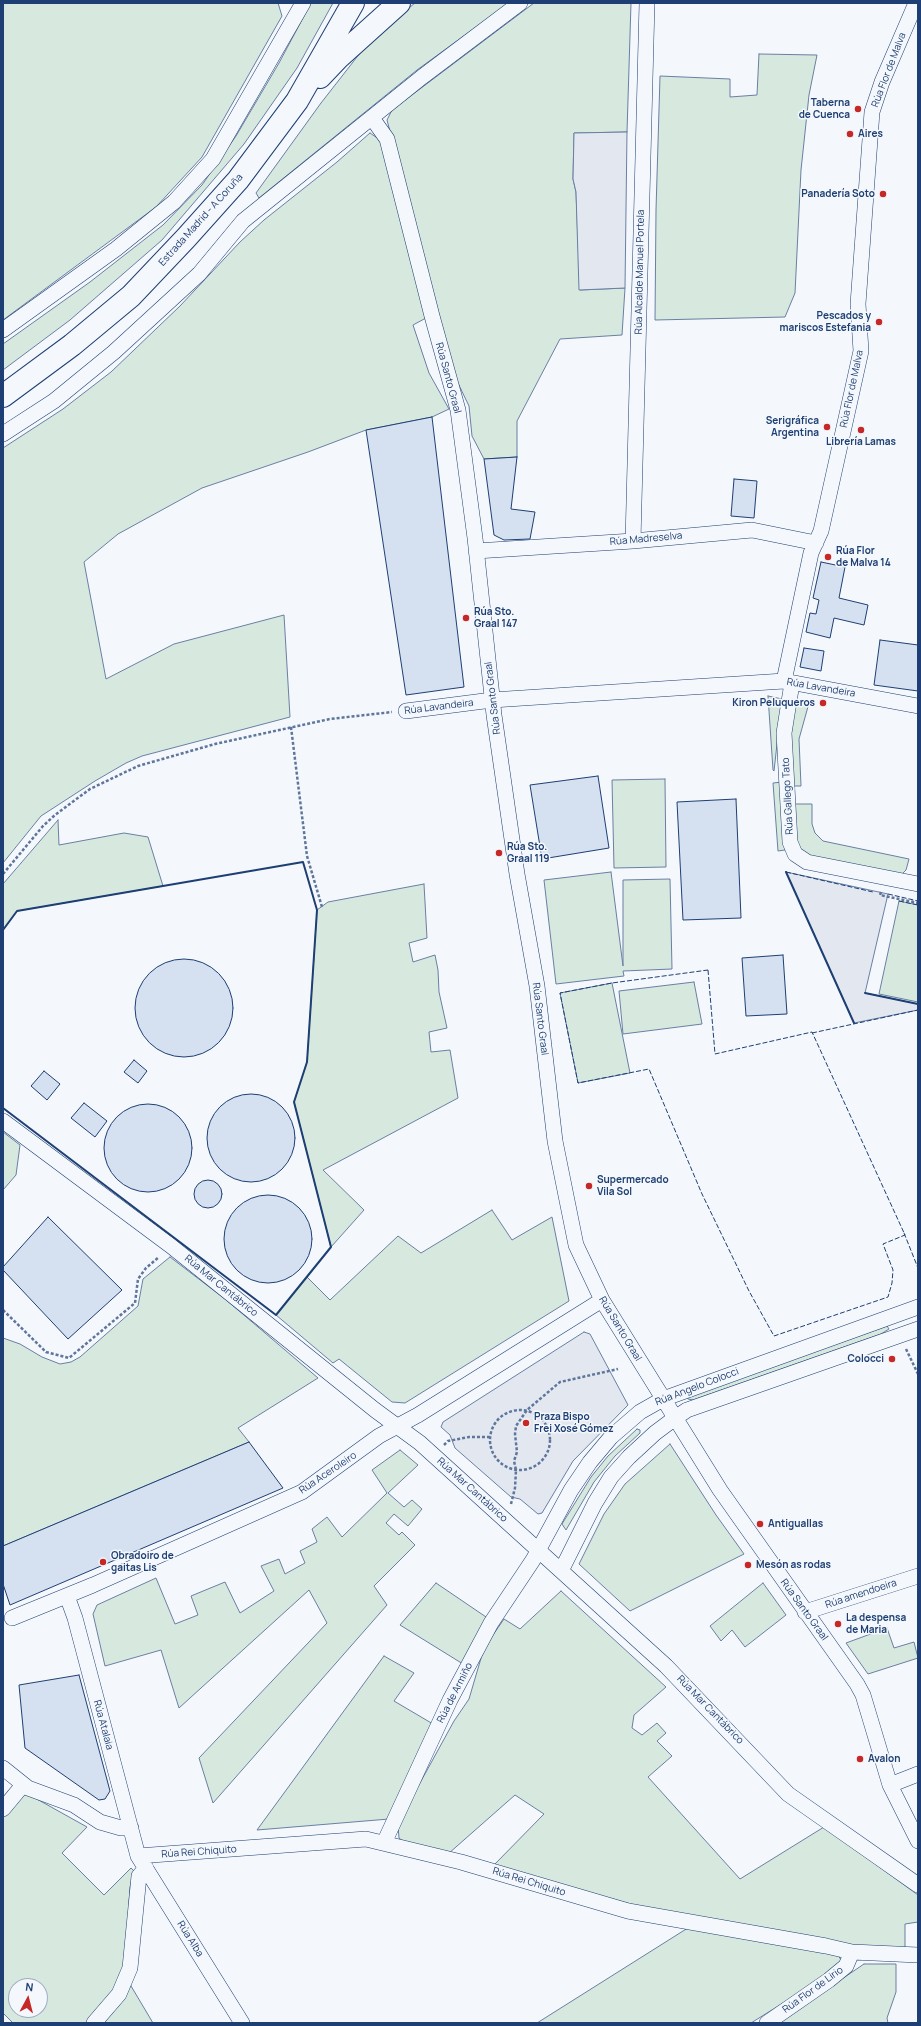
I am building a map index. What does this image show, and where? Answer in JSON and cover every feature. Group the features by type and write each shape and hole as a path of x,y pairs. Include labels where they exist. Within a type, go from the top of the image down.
{"highway":[{"name":"Estrada Madrid - A Coruña","path":"3,396 72,345 131,296 238,180 298,101 353,3"},
{"path":"298,101 339,57 399,3"}],"street":[{"path":"3,330 116,249 174,202 213,160 303,3"},
{"path":"3,434 54,401 114,352 199,274 243,221 422,76 520,3"},
{"name":"Rúa Alcalde Manuel Portela","path":"633,541 647,3"},
{"name":"Rúa Flor de Malva","path":"788,682 811,553 821,532 861,351 858,304 872,112 882,82 916,3"},
{"name":"Rúa Santo Graal","path":"372,118 387,139 432,316 458,410 476,551 492,700 517,874 536,986 555,1141 576,1245 602,1300 720,1490 857,1684 863,1695 890,1785 918,1840"},
{"name":"Rúa Madreselva","path":"476,551 633,541 752,530 816,543"},
{"name":"Rúa Lavandeira","path":"406,711 492,700 788,682 918,706"},
{"name":"Rúa Gallego Tato","path":"788,682 784,733 790,842 795,854 807,862 918,884"},
{"name":"Rúa Mar Cantábrico","path":"3,1121 172,1246 420,1443 562,1569 666,1666 788,1794 918,1885"},
{"name":"Rúa Aceroleiro","path":"12,1618 67,1596 302,1492 379,1436 418,1415 602,1300"},
{"name":"Rúa Angelo Colocci","path":"539,1550 571,1490 590,1462 611,1437 640,1412 663,1399 918,1307"},
{"name":"Rúa Angelo Colocci","path":"562,1569 595,1503 611,1477 629,1456 675,1418 688,1410 918,1329"},
{"name":"Rúa de Armiño","path":"384,1843 450,1700 492,1623 539,1550"},
{"name":"Rúa amendoeira","path":"805,1612 918,1576"},
{"name":"Rúa Atalaia","path":"67,1596 75,1618 138,1856"},
{"path":"3,1768 22,1785 74,1805 100,1822 121,1828 130,1828"},
{"path":"890,1785 918,1774"},
{"path":"3,1809 22,1785"},
{"name":"Rúa Rei Chiquito","path":"138,1856 366,1839 461,1862 628,1912 826,1946 852,1952 918,1955"},
{"name":"Rúa Alba","path":"138,1856 242,2023"},
{"path":"94,2023 119,1994 130,1968 139,1876 146,1868"},
{"name":"Rúa Flor de Lirio","path":"767,2023 829,1980 846,1966 852,1952"}],"path":[{"name":"Rúa Lavandeira","path":"3,874 43,826 90,789 138,766 215,744 330,719 406,711"},
{"path":"291,728 307,856 322,907"},
{"path":"3,1310 46,1352 69,1358 135,1303 138,1279 146,1268 172,1246"},
{"path":"906,1349 918,1374"},
{"path":"510,1505 515,1488 516,1470 514,1461 517,1452 515,1434 516,1426 527,1410 560,1382 618,1369"},
{"path":"517,1410 527,1410 538,1415 545,1423 550,1434 550,1445 546,1456 538,1464 528,1469 516,1470 505,1466 497,1458 491,1448 490,1437 493,1427 499,1419 507,1413 517,1410"},
{"path":"444,1445 448,1441 468,1437 490,1437"}],"shaded area":[{"path":"3,3 278,3 282,16 202,157 156,207 3,320"},
{"path":"311,3 333,3 297,68 244,144 162,240 70,320 3,370 3,344 90,282 163,225 202,185 236,136 279,63"},
{"path":"415,3 509,3 417,70 259,198 256,193 321,103 371,39"},
{"path":"534,3 631,3 627,132 574,133 573,179 576,192 580,290 625,288 622,335 560,339 517,421 517,457 484,459 472,436 469,406 456,379 387,120 392,110"},
{"path":"759,54 817,55 809,95 801,170 795,293 785,317 655,320 656,210 660,76 730,79 730,97 757,95"},
{"path":"627,132 625,288 579,290 576,192 573,179 574,133"},
{"path":"370,133 383,142 426,318 413,325 429,373 449,409 432,417 366,430 308,452 202,488 118,534 84,562 106,679 174,644 284,615 290,717 142,756 126,763 41,816 3,863 3,448 63,409 111,372 180,306 240,242 264,220 337,162"},
{"path":"768,696 782,699 774,771 773,770"},
{"path":"795,700 809,703 799,739 801,786 792,786 790,745"},
{"path":"665,779 666,867 614,868 612,780"},
{"path":"782,782 787,842 785,850 778,851 773,783"},
{"path":"793,804 812,804 812,824 815,833 823,841 909,859 906,870 901,875 813,858 803,852 795,840"},
{"path":"58,820 59,845 124,833 148,837 163,886 17,911 3,930 3,884"},
{"path":"611,872 623,966 623,880 670,879 672,969 623,971 624,976 556,984 544,880"},
{"path":"786,872 888,894 865,993 918,1004 918,1010 854,1023"},
{"path":"424,884 427,938 409,943 413,962 435,955 438,970 439,992 447,1028 429,1032 431,1052 450,1050 458,1098 323,1170 364,1210 331,1247 294,1102 307,1062 317,910 328,902"},
{"path":"899,901 918,905 918,1002 879,994"},
{"path":"694,982 702,1024 623,1034 619,991"},
{"path":"612,983 630,1073 578,1083 560,993"},
{"path":"3,1132 20,1145 16,1175 3,1190"},
{"path":"492,1210 512,1240 552,1217 569,1301 405,1403 392,1402 339,1359 333,1363 276,1315 307,1277 330,1300 398,1236 421,1253"},
{"path":"170,1257 225,1299 318,1378 238,1428 249,1442 3,1546 3,1338 20,1344 42,1357 60,1364 71,1362 80,1357 138,1306 143,1279"},
{"path":"887,1326 889,1329 881,1334 693,1400 688,1399 687,1397"},
{"name":"Praza Bispo Frei Xosé Gómez","path":"584,1332 590,1334 628,1405 573,1461 542,1513 538,1514 520,1499 511,1497 455,1448 450,1435 441,1427 443,1422"},
{"path":"637,1429 640,1430 640,1433 615,1456 594,1482 566,1530 562,1524 591,1477 608,1456"},
{"path":"670,1444 716,1515 744,1554 630,1611 579,1564 604,1514 625,1484"},
{"path":"400,1450 418,1465 388,1493 404,1507 412,1500 422,1509 408,1526 394,1514 386,1523 399,1535 402,1532 415,1545 374,1586 387,1605 213,1803 199,1758 327,1623 309,1590 179,1708 161,1650 105,1666 93,1614 97,1605 156,1578 175,1624 198,1615 191,1596 225,1582 240,1613 274,1591 261,1566 279,1559 285,1574 305,1563 300,1551 317,1542 312,1529 327,1517 342,1537 387,1493 372,1470"},
{"path":"436,1583 489,1619 463,1664 400,1625"},
{"path":"763,1583 786,1615 745,1647 732,1630 721,1641 710,1626"},
{"path":"561,1591 666,1687 634,1715 632,1728 642,1735 657,1723 666,1733 657,1741 672,1756 648,1777 740,1879 824,1827 918,1895 918,1922 905,1924 905,1949 873,1949 659,1912 493,1866 544,1814 515,1795 448,1854 405,1843 399,1838 398,1825 409,1803 454,1721 469,1699 484,1648 504,1619 520,1629"},
{"path":"887,1628 894,1648 914,1642 918,1658 868,1674 846,1643"},
{"path":"384,1656 414,1673 394,1701 433,1724 389,1819 257,1830"},
{"path":"26,1793 87,1827 62,1853 104,1895 131,1868 134,1871 130,1887 125,1968 112,1996 87,2023 13,2023 8,2018 3,2013 3,1813"},
{"path":"691,1926 838,1955 841,1960 838,1967 823,1978 751,2023 537,2023"},
{"path":"864,1964 896,1964 896,1992 887,2018 888,2023 777,2023"},
{"path":"131,1986 153,2023 100,2023"}],"building":[{"path":"432,417 464,687 406,695 366,430"},
{"path":"517,457 511,509 535,512 530,539 504,540 494,535 484,459"},
{"path":"734,479 757,481 754,518 731,516"},
{"path":"821,562 845,567 839,598 868,605 864,625 834,618 830,638 806,632 810,613 816,614 819,600 813,598"},
{"path":"880,640 918,645 918,691 874,685"},
{"path":"804,648 824,651 821,671 800,667"},
{"path":"598,776 609,848 542,859 530,785"},
{"path":"736,799 741,918 683,920 677,802"},
{"path":"783,955 787,1014 746,1016 742,958"},
{"path":"184,959 203,963 219,973 229,989 233,1008 229,1027 219,1043 203,1053 184,1057 165,1053 149,1043 139,1027 135,1008 139,989 149,973 165,963"},
{"path":"134,1060 147,1071 138,1083 124,1072"},
{"path":"44,1071 60,1084 47,1100 31,1086"},
{"path":"251,1094 268,1097 276,1101 288,1113 292,1121 295,1138 292,1155 288,1163 276,1175 268,1179 251,1182 234,1179 226,1175 214,1163 210,1155 207,1138 210,1121 214,1113 226,1101 234,1097"},
{"path":"84,1103 107,1121 95,1137 71,1118"},
{"path":"139,1104 157,1104 173,1111 185,1123 192,1139 192,1157 185,1173 173,1185 157,1192 139,1192 123,1185 111,1173 104,1157 104,1139 111,1123 123,1111"},
{"path":"208,1180 218,1184 222,1194 218,1204 208,1208 198,1204 194,1194 198,1184"},
{"path":"268,1195 285,1198 299,1208 309,1222 312,1239 309,1256 299,1270 285,1280 268,1283 251,1280 237,1270 227,1256 224,1239 227,1222 237,1208 251,1198"},
{"path":"48,1217 122,1290 68,1339 3,1270 3,1267"},
{"path":"249,1442 283,1488 10,1605 3,1584 3,1546"},
{"path":"79,1675 110,1791 105,1799 99,1800 25,1748 19,1685"}],"fence":[{"path":"786,872 873,892"},
{"path":"888,894 918,901"},
{"path":"899,901 918,905"},
{"path":"708,970 715,1054 812,1032 905,1235 883,1244 893,1270 892,1283 888,1297 774,1336 749,1291 702,1194 649,1069 578,1083 560,993 612,983 708,970"},
{"path":"812,1033 918,1010"},
{"path":"904,1233 918,1268"}],"wall":[{"path":"3,930 17,911 303,862 317,910 307,1062 294,1102 331,1247 276,1315 3,1108"},
{"path":"786,872 854,1023"},
{"path":"865,993 918,1004"}],"place":[{"name":"Taberna de Cuenca","path":"858,109"},
{"name":"Aires","path":"850,134"},
{"name":"Panadería Soto","path":"883,194"},
{"name":"Pescados y mariscos Estefania","path":"879,322"},
{"name":"Serigráfica Argentina","path":"827,427"},
{"name":"Librería Lamas","path":"861,430"},
{"name":"Rúa Flor de Malva 14","path":"828,557"},
{"name":"Rúa Sto. Graal 147","path":"466,618"},
{"name":"Kiron Peluqueros","path":"823,703"},
{"name":"Rúa Sto. Graal 119","path":"499,853"},
{"name":"Supermercado Vila Sol","path":"589,1186"},
{"name":"Colocci","path":"892,1359"},
{"name":"Praza Bispo Frei Xosé Gómez","path":"526,1423"},
{"name":"Antiguallas","path":"760,1524"},
{"name":"Obradoiro de gaitas Lis","path":"103,1562"},
{"name":"Mesón as rodas","path":"748,1565"},
{"name":"La despensa de Maria","path":"838,1624"},
{"name":"Avalon","path":"860,1759"}]}
